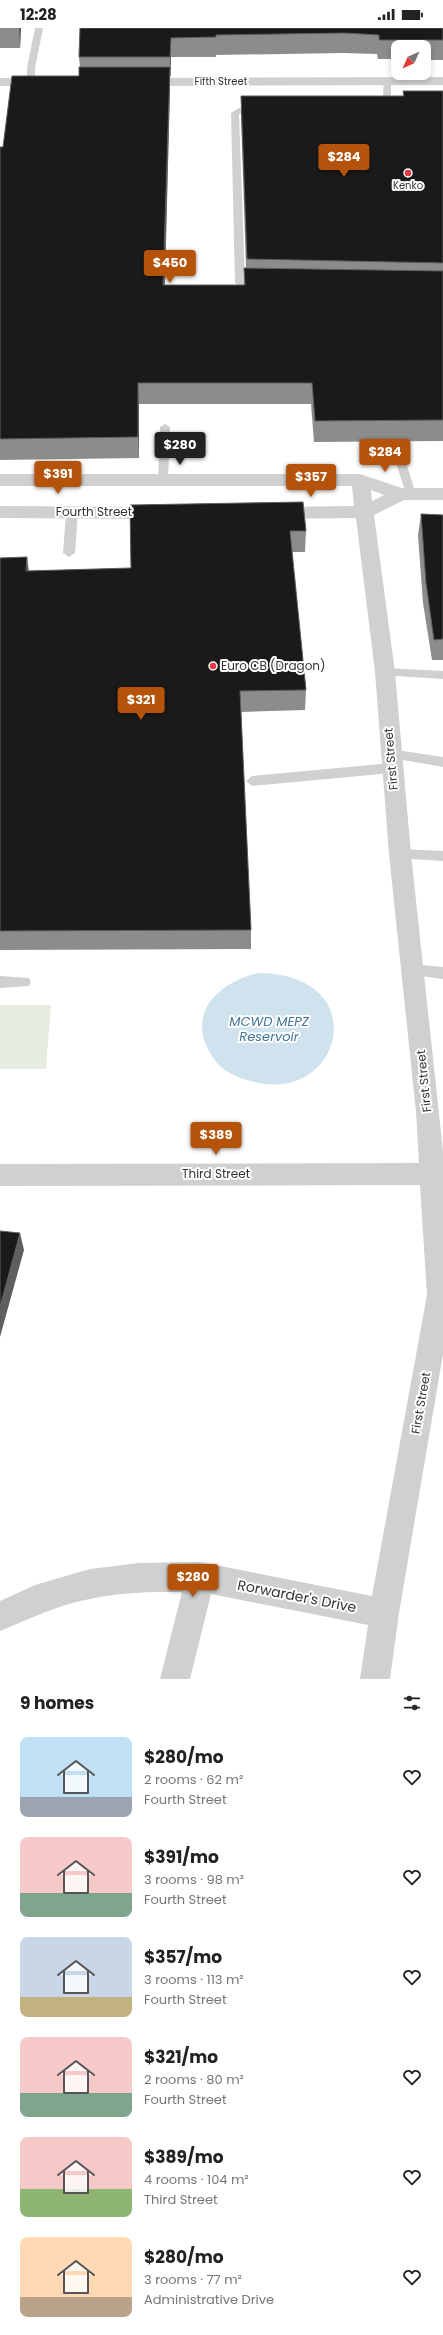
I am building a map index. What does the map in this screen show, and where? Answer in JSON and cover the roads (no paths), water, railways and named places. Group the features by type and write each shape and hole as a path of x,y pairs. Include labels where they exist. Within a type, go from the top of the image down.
{"street":[{"name":"Fifth Street","path":"126,82 443,80"},
{"path":"0,82 54,82"},
{"path":"0,480 296,482 360,480 406,494 443,494"},
{"name":"First Street","path":"360,480 385,672 391,761 411,970 438,1175 440,1295 384,1613 375,1679"},
{"path":"72,512 74,481"},
{"path":"295,514 296,482"},
{"path":"255,513 295,514 364,512 406,494"},
{"name":"Fourth Street","path":"0,512 176,513"},
{"name":"Third Street","path":"0,1175 438,1175"},
{"path":"175,1679 200,1577"},
{"name":"Rorwarder's Drive","path":"0,1616 35,1600 90,1584 139,1578 200,1577 384,1613"}],"lane":[{"path":"31,82 31,68 39,28"},
{"path":"364,106 383,105 387,96 387,81"},
{"path":"270,110 239,111 235,113 240,283 247,286 270,286"},
{"path":"163,481 165,427"},
{"path":"396,447 406,494"},
{"path":"69,553 72,512"},
{"path":"385,672 443,675"},
{"path":"252,781 391,761 443,762"},
{"path":"400,854 443,856"},
{"path":"411,970 443,973"},
{"path":"0,982 24,982"}],"water":[{"name":"MCWD MEPZ Reservoir","path":"258,973 295,979 319,994 332,1014 333,1036 325,1057 309,1074 285,1084 254,1082 231,1074 219,1065 208,1049 203,1034 202,1020 207,1007 215,996 226,986"}],"place":[{"name":"Kenko","path":"408,173"},
{"name":"Euro CB (Dragon)","path":"213,666"}]}
